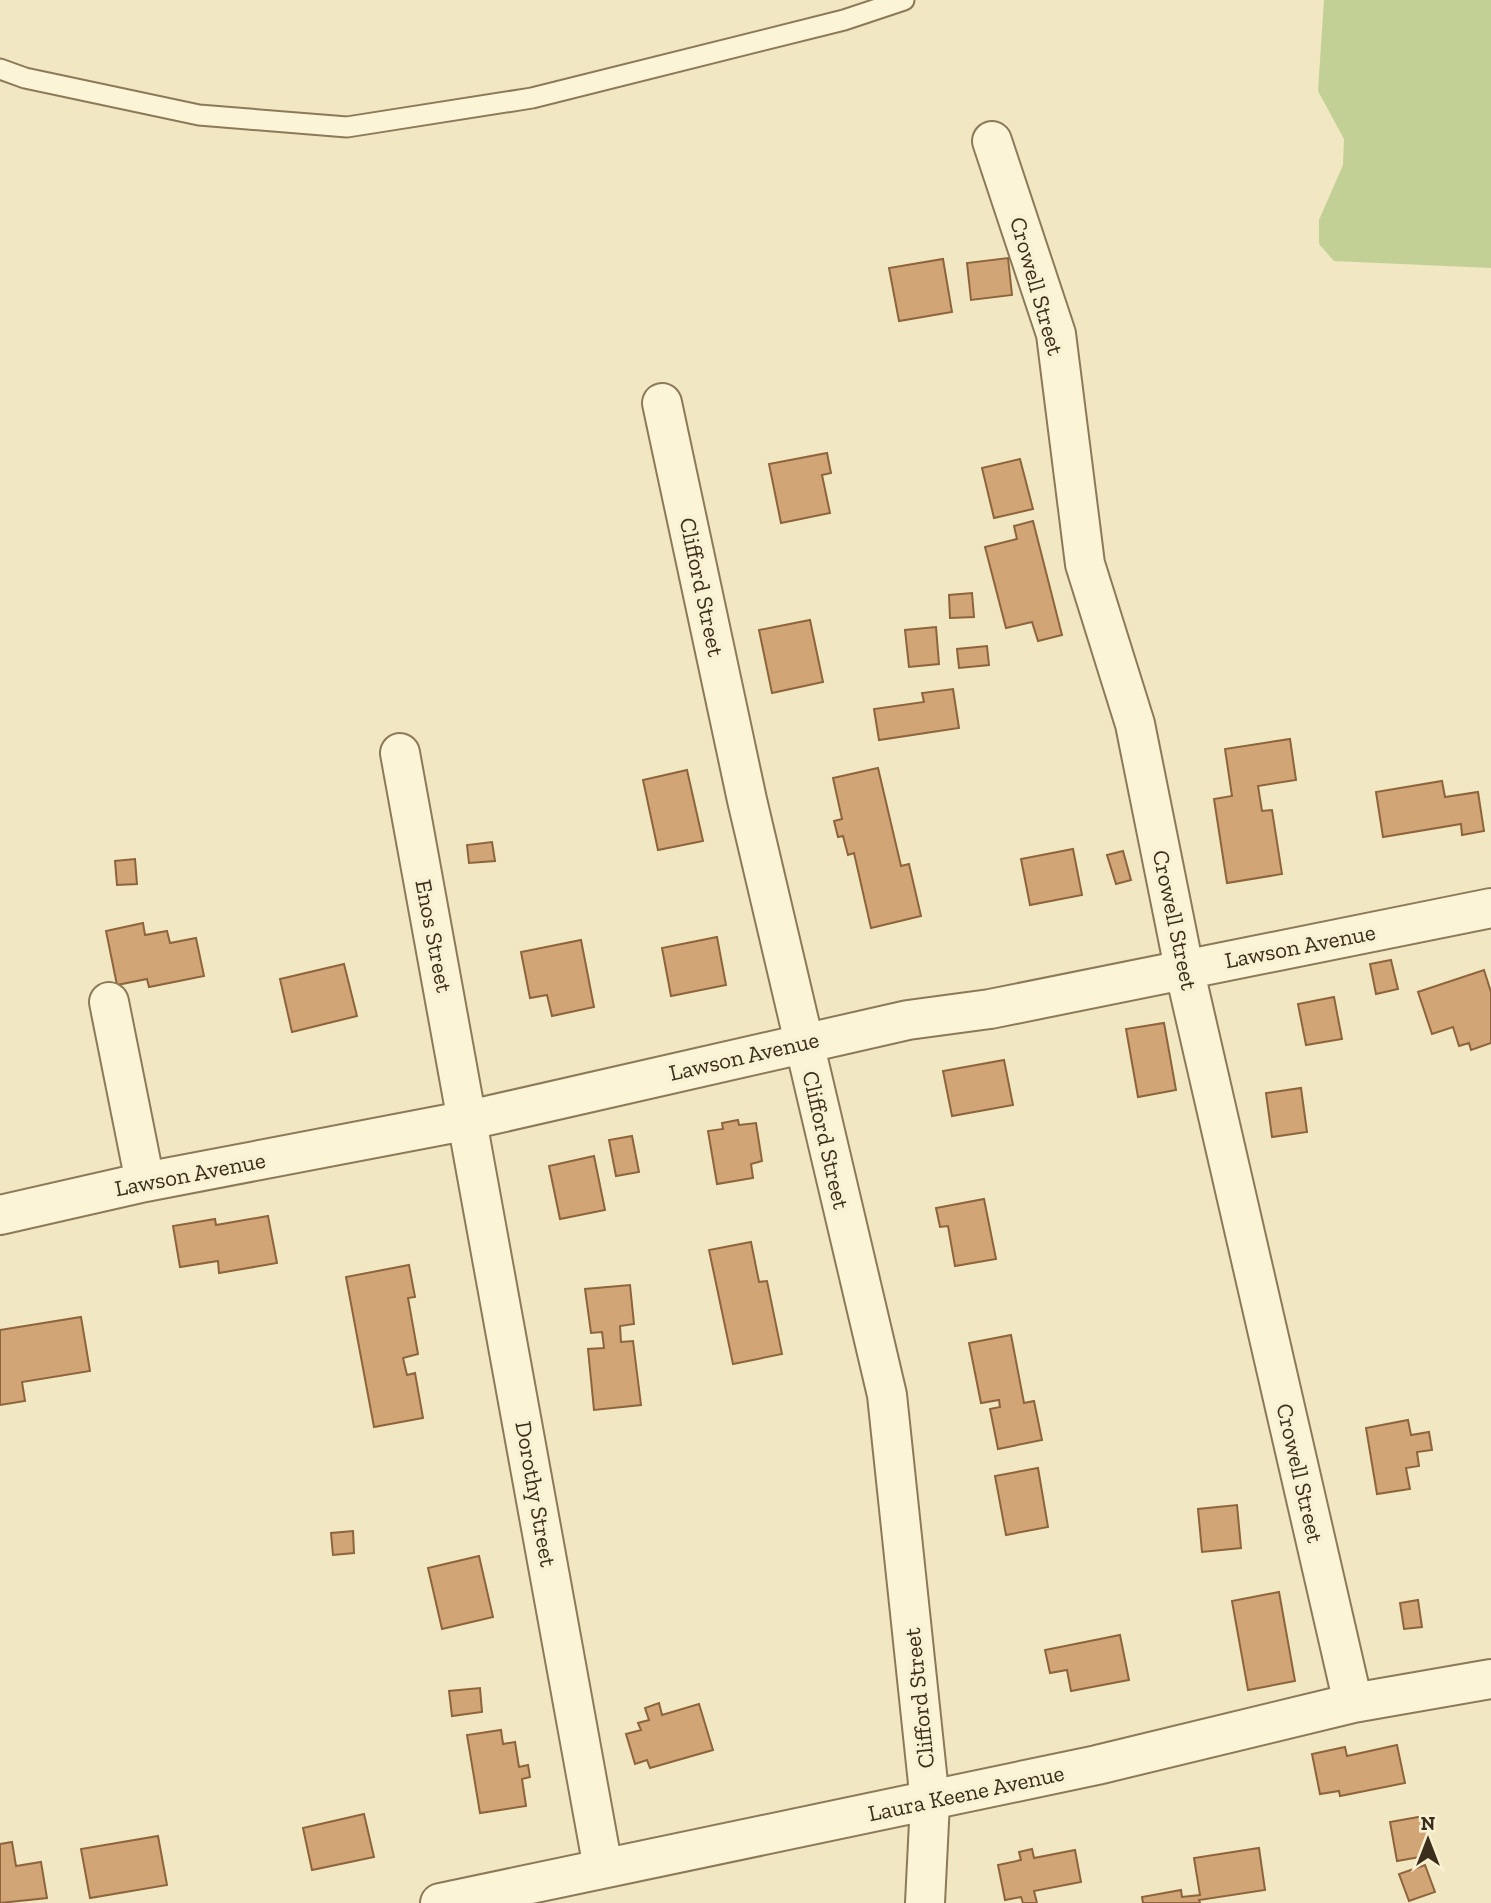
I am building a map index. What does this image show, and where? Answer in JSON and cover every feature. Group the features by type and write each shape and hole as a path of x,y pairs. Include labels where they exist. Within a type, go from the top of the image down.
{"street":[{"name":"Crowell Street","path":"992,141 1056,334 1085,564 1135,724 1184,968 1353,1703"},
{"name":"Clifford Street","path":"662,403 802,1043 887,1395 930,1802 925,1903"},
{"name":"Enos Street","path":"400,753 469,1120"},
{"name":"Lawson Avenue","path":"0,1215 145,1182 469,1120 908,1020 990,1009 1491,908"},
{"path":"109,1002 145,1182"},
{"name":"Dorothy Street","path":"469,1120 603,1868"},
{"name":"Laura Keene Avenue","path":"440,1903 930,1802 1198,1743 1353,1703 1491,1679"}],"lane":[{"path":"0,69 25,78 199,115 347,127 532,98 844,20 904,0"}],"green space":[{"path":"1324,0 1491,0 1491,268 1334,261 1319,244 1319,220 1343,165 1344,139 1318,91"}],"building":[{"path":"1008,258 1012,295 971,300 967,263"},
{"path":"943,259 952,312 899,321 889,268"},
{"path":"827,453 831,473 822,475 830,513 781,523 769,464"},
{"path":"1020,459 1033,509 994,518 982,468"},
{"path":"1033,521 1062,635 1038,641 1032,622 1006,628 985,547 1017,539 1014,526"},
{"path":"972,593 974,617 950,618 949,595"},
{"path":"810,620 823,682 772,693 759,630"},
{"path":"936,627 939,664 909,667 905,630"},
{"path":"987,646 989,665 959,668 957,649"},
{"path":"953,689 959,728 879,740 874,709 924,702 922,693"},
{"path":"1290,739 1296,780 1258,786 1262,811 1272,810 1282,874 1227,883 1214,799 1232,796 1225,749"},
{"path":"878,768 901,866 909,864 921,916 871,928 854,853 848,855 843,836 838,837 834,821 842,819 833,778"},
{"path":"687,770 703,841 658,850 643,780"},
{"path":"1442,781 1445,797 1478,792 1484,831 1462,835 1461,824 1383,837 1376,792"},
{"path":"492,842 495,861 469,863 467,845"},
{"path":"1073,849 1082,895 1030,905 1021,859"},
{"path":"1123,851 1131,880 1116,884 1107,855"},
{"path":"135,859 137,884 117,885 115,861"},
{"path":"143,923 145,935 167,931 170,943 196,938 204,976 149,987 147,979 117,985 106,931"},
{"path":"717,937 726,985 671,996 662,948"},
{"path":"581,940 594,1007 552,1016 547,995 530,998 521,952"},
{"path":"1391,960 1398,989 1376,994 1370,964"},
{"path":"344,964 357,1016 292,1032 280,979"},
{"path":"1484,970 1491,992 1491,1043 1471,1050 1469,1043 1459,1046 1453,1027 1432,1034 1418,992"},
{"path":"1334,997 1342,1039 1306,1045 1298,1004"},
{"path":"1164,1023 1176,1090 1138,1097 1126,1029"},
{"path":"1004,1060 1013,1105 952,1116 943,1071"},
{"path":"1301,1088 1307,1132 1272,1137 1266,1093"},
{"path":"738,1120 739,1125 756,1123 762,1161 751,1164 753,1178 717,1184 708,1131 723,1129 722,1123"},
{"path":"632,1136 639,1172 616,1176 609,1140"},
{"path":"594,1156 605,1210 560,1219 549,1166"},
{"path":"984,1199 996,1259 955,1266 948,1226 940,1227 936,1208"},
{"path":"268,1216 277,1263 219,1273 218,1261 180,1267 173,1226 215,1219 216,1225"},
{"path":"751,1242 759,1282 767,1281 782,1354 733,1364 709,1250"},
{"path":"409,1265 415,1297 408,1298 418,1354 403,1358 407,1375 415,1373 423,1418 374,1427 346,1277"},
{"path":"630,1285 634,1324 620,1326 621,1342 633,1341 641,1405 594,1410 588,1349 604,1348 602,1332 591,1333 585,1289"},
{"path":"81,1317 90,1371 22,1382 25,1401 0,1405 0,1330"},
{"path":"1011,1335 1024,1403 1034,1401 1042,1440 998,1449 990,1409 1000,1407 999,1400 981,1403 969,1343"},
{"path":"1408,1420 1411,1435 1429,1432 1432,1450 1417,1452 1419,1466 1406,1468 1410,1489 1377,1494 1366,1428"},
{"path":"1038,1468 1048,1527 1006,1535 995,1476"},
{"path":"1237,1505 1241,1548 1202,1552 1198,1509"},
{"path":"353,1531 354,1553 333,1555 331,1533"},
{"path":"479,1556 493,1617 442,1629 428,1568"},
{"path":"1279,1592 1295,1681 1248,1690 1232,1601"},
{"path":"1418,1600 1422,1627 1404,1629 1400,1603"},
{"path":"1120,1635 1129,1680 1071,1691 1067,1670 1050,1673 1045,1650"},
{"path":"480,1688 482,1712 452,1716 449,1691"},
{"path":"659,1703 662,1715 699,1704 713,1750 650,1768 647,1760 635,1764 626,1734 641,1730 638,1723 649,1720 645,1708"},
{"path":"501,1730 503,1744 515,1742 519,1767 528,1765 530,1777 522,1779 526,1806 480,1813 467,1735"},
{"path":"1397,1745 1405,1783 1340,1796 1339,1791 1320,1794 1312,1754 1345,1747 1347,1756"},
{"path":"364,1814 374,1857 312,1870 303,1828"},
{"path":"1424,1816 1431,1855 1397,1861 1390,1822"},
{"path":"158,1836 167,1885 90,1898 81,1849"},
{"path":"12,1842 16,1866 41,1862 47,1898 0,1903 0,1844"},
{"path":"1259,1848 1265,1890 1199,1900 1200,1903 1143,1903 1142,1897 1181,1890 1182,1897 1200,1895 1194,1858"},
{"path":"1032,1849 1034,1858 1075,1850 1081,1882 1034,1891 1037,1903 1023,1903 1021,1897 1005,1900 998,1865 1021,1860 1019,1852"},
{"path":"1425,1865 1435,1892 1409,1901 1399,1874"}]}
